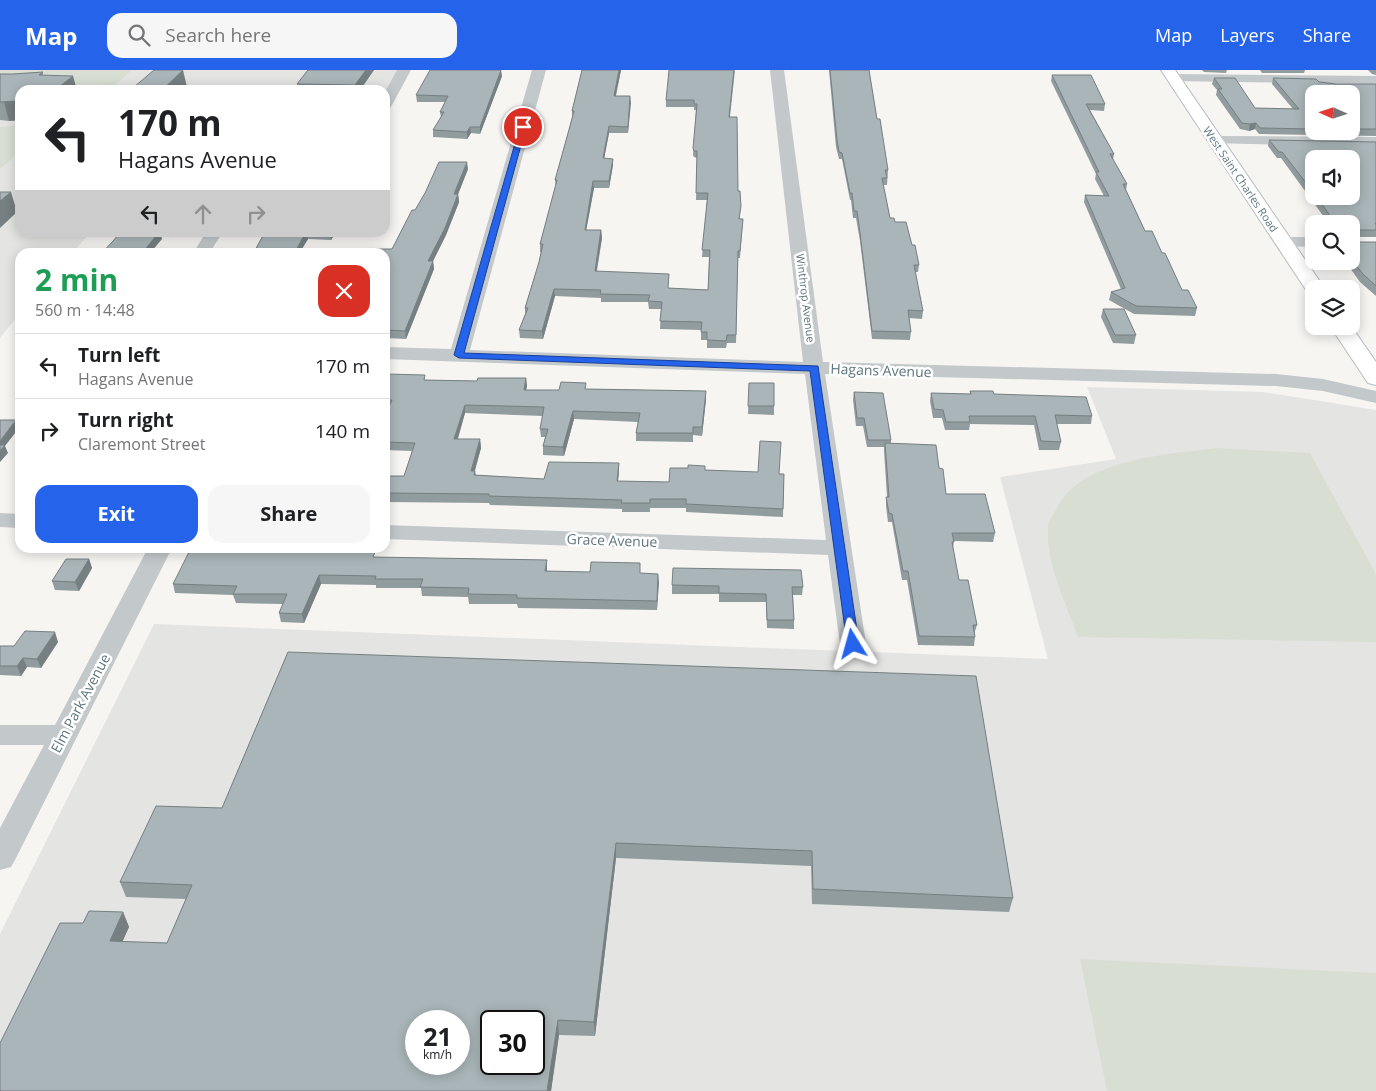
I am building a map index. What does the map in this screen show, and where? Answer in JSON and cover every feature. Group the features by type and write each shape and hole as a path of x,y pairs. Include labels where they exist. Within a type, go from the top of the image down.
{"main road":[{"name":"West Saint Charles Road","path":"1170,74 1309,280"},
{"path":"1346,335 1376,378"}],"street":[{"path":"390,96 404,70"},
{"path":"459,355 539,70"},
{"name":"Winthrop Avenue","path":"777,70 814,368 853,644"},
{"path":"1170,74 1346,75 1376,80"},
{"path":"1215,140 1376,142"},
{"path":"205,248 212,237"},
{"path":"1284,242 1305,242"},
{"name":"Hagans Avenue","path":"390,353 814,368 1276,380 1323,385 1376,397"},
{"path":"0,520 15,520"},
{"name":"Grace Avenue","path":"390,532 840,548"},
{"name":"Elm Park Avenue","path":"0,858 117,635 158,553"},
{"path":"0,735 63,735"}],"shaded area":[{"path":"0,70 403,70 390,95 390,85 15,85 15,237 86,237 77,248 15,248 15,319 0,338"},
{"path":"0,70 132,70 115,85 0,83"},
{"path":"15,126 15,156 0,169 0,127"},
{"path":"1087,387 1263,392 1376,410 1376,1091 0,1091 0,934 154,624 1048,659 1000,477 1116,459"},
{"path":"1216,448 1310,453 1376,574 1376,642 1078,637 1053,570 1048,541 1049,523 1068,493 1085,479 1104,469 1127,462 1173,453"},
{"path":"1080,959 1376,973 1376,1091 1107,1091"}],"building":[{"path":"154,70 183,70 167,85 136,85"},
{"path":"308,70 366,70 355,85 297,84"},
{"path":"430,70 501,70 480,127 470,127 467,132 433,130 444,112 440,112 448,96 416,95"},
{"path":"582,70 619,70 614,96 630,96 628,127 609,126 603,158 613,159 609,181 593,181 585,230 601,230 595,271 669,274 668,288 708,290 710,250 702,250 708,193 696,193 697,151 694,151 693,148 697,104 694,104 694,100 666,100 669,70 734,70 729,117 737,117 738,191 740,191 741,206 739,219 743,219 740,251 738,251 736,335 727,335 726,341 707,340 707,332 701,332 702,322 660,321 662,302 648,301 650,295 600,294 601,290 554,289 542,331 519,330 528,308 525,308 539,262 543,244 540,244 574,111 572,111"},
{"path":"830,70 869,70 877,119 880,119 888,170 885,170 887,178 882,178 890,218 894,218 895,222 906,222 912,245 915,245 919,265 914,265 923,311 908,310 911,332 872,331 857,211 854,211 852,193 850,193 842,153 839,152"},
{"path":"43,72 39,75 73,76 61,85 15,85 15,101 0,102 0,74"},
{"path":"1052,75 1091,75 1105,104 1086,104 1114,154 1110,154 1127,184 1123,184 1145,231 1152,231 1162,253 1165,253 1182,290 1188,290 1197,308 1136,306 1111,292 1125,288 1085,195 1109,196 1096,172 1099,172"},
{"path":"1214,78 1235,78 1255,108 1299,109 1273,78 1316,79 1319,82 1336,84 1376,84 1376,129 1360,129 1360,85 1305,85 1305,129 1260,128 1256,123 1242,123 1218,89 1222,89"},
{"path":"1269,140 1376,142 1376,230 1360,230 1360,215 1330,215 1322,205 1360,205 1360,150 1305,150 1305,181 1282,152 1279,152"},
{"path":"439,162 467,162 454,194 458,194 445,228 428,261 433,261 405,331 390,330 390,249 392,249 412,210 415,210"},
{"path":"0,192 11,192 0,201"},
{"path":"116,237 155,237 146,248 107,248"},
{"path":"262,237 303,237 297,248 256,248"},
{"path":"1360,242 1376,242 1376,286 1360,270"},
{"path":"1103,309 1124,309 1136,335 1115,335"},
{"path":"390,374 425,375 424,380 477,381 478,378 526,378 524,390 559,390 561,382 586,383 585,389 706,391 702,427 693,427 693,433 636,433 640,413 573,411 563,447 543,446 548,429 540,429 544,407 465,405 454,439 480,439 471,471 475,471 474,475 544,479 549,462 619,463 617,481 669,482 670,468 688,468 688,465 705,466 705,470 758,472 760,441 781,442 779,474 784,474 783,509 686,504 686,499 650,499 650,503 621,503 622,500 489,496 489,494 390,493 390,476 404,476 415,443 390,442 390,404 392,400 390,400"},
{"path":"749,383 774,383 774,406 748,406"},
{"path":"970,391 993,391 994,394 1086,397 1092,416 1055,415 1061,442 1041,441 1035,416 969,416 970,422 946,422 943,410 934,409 931,393 971,394"},
{"path":"854,392 883,393 891,440 868,440 864,418 857,418"},
{"path":"0,420 15,420 15,421 0,441"},
{"path":"885,443 936,445 939,468 943,469 946,494 985,494 995,533 952,533 959,580 968,580 977,625 973,625 975,637 919,636 908,571 903,571 892,514 889,513 886,497 889,497"},
{"path":"188,553 375,553 373,557 547,560 545,571 590,572 591,562 640,563 640,573 658,574 657,601 517,598 517,595 468,594 469,588 420,587 423,579 375,579 376,576 319,575 302,614 279,613 287,594 233,594 237,586 173,584"},
{"path":"66,559 89,559 75,582 52,581"},
{"path":"673,568 801,570 803,587 792,587 794,620 767,620 766,594 719,593 719,586 672,585"},
{"path":"25,631 55,632 37,659 23,658 17,666 0,666 0,646 14,646"},
{"path":"288,652 976,676 1013,898 813,889 812,851 616,843 594,1022 558,1020 547,1091 0,1091 0,1043 60,923 83,923 89,911 123,912 110,941 167,943 192,885 120,882 156,806 222,808"}],"route":[{"path":"523,127 459,355 814,368 853,644"}]}
